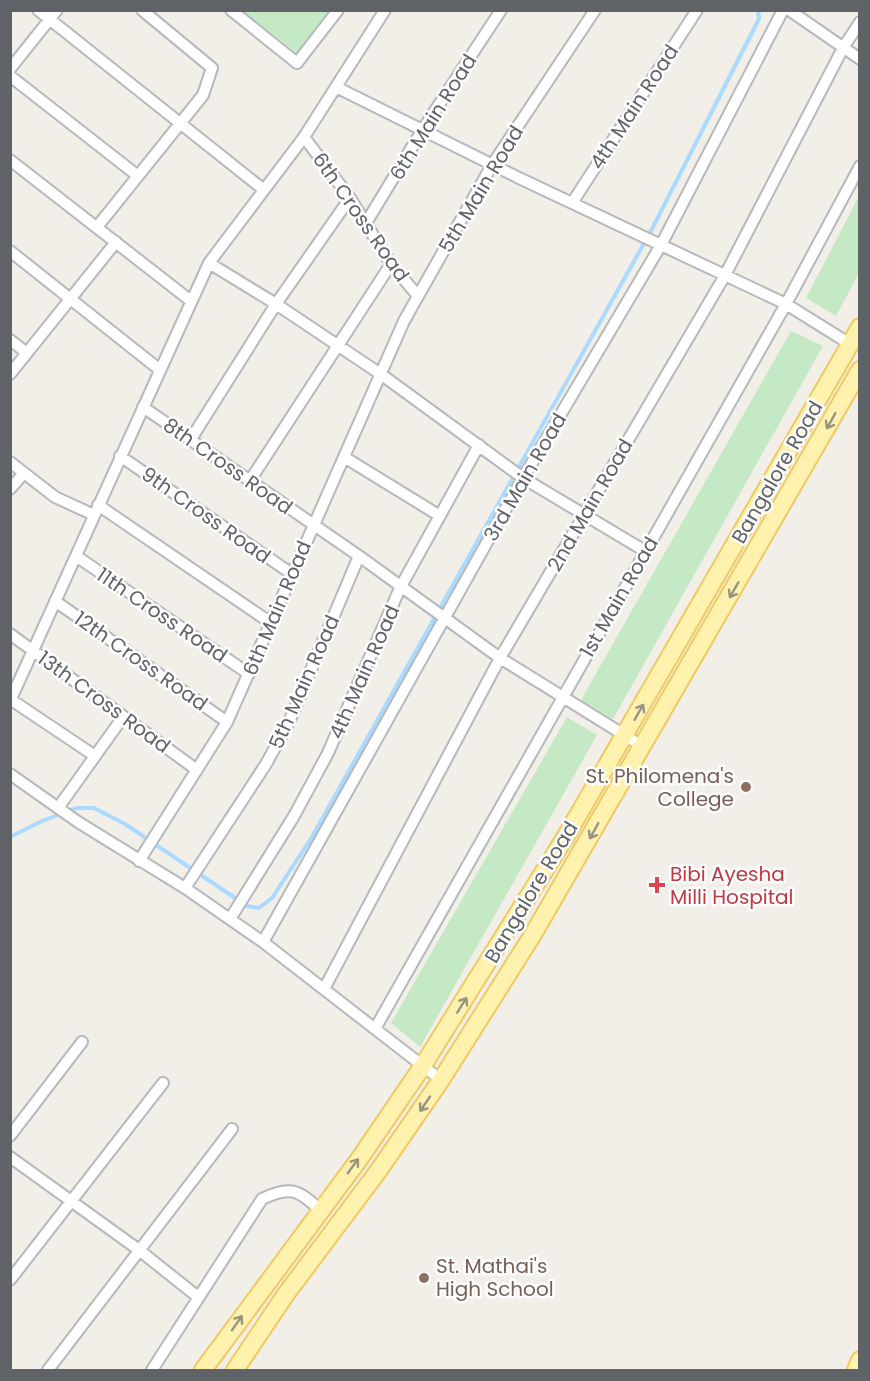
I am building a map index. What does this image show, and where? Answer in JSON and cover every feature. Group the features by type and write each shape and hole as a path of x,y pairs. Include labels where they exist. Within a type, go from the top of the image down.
{"main road":[{"name":"Bangalore Road","path":"203,1371 321,1211 422,1067 625,736 860,327"},
{"name":"Bangalore Road","path":"235,1371 286,1294 379,1170 441,1080 585,847 860,370"},
{"path":"856,1371 860,1360"}],"street":[{"path":"38,10 264,190"},
{"path":"10,69 57,10"},
{"path":"97,227 203,95 212,68 142,10"},
{"path":"231,10 297,63 338,10"},
{"path":"95,756 11,700 209,263 304,137 338,88 385,10"},
{"name":"6th Main Road","path":"366,223 422,130 501,10"},
{"name":"5th Main Road","path":"382,375 418,296 492,165 595,10"},
{"name":"4th Main Road","path":"572,203 697,10"},
{"name":"3rd Main Road","path":"262,942 523,478 661,245 783,10"},
{"path":"789,10 860,59"},
{"name":"2nd Main Road","path":"324,989 501,658 724,277 843,48 860,22"},
{"path":"10,76 138,176"},
{"path":"338,88 724,277 786,304 850,344"},
{"name":"6th Cross Road","path":"304,137 350,198 391,264 418,296"},
{"path":"10,160 191,301"},
{"name":"1st Main Road","path":"376,1027 786,304 860,166"},
{"path":"191,439 276,303 350,198"},
{"path":"10,374 116,242"},
{"path":"10,251 160,370"},
{"path":"209,263 276,303 382,375 523,478 645,551"},
{"path":"249,482 391,264"},
{"path":"10,340 27,353"},
{"name":"6th Main Road","path":"142,858 227,722 272,623 313,524 382,375"},
{"name":"8th Cross Road","path":"143,407 359,556 443,619"},
{"name":"4th Main Road","path":"232,915 294,816 328,753 400,588 479,445"},
{"name":"9th Cross Road","path":"120,456 292,574"},
{"path":"344,457 440,516"},
{"path":"10,462 55,497 96,510 272,623"},
{"path":"10,489 24,473"},
{"name":"11th Cross Road","path":"76,556 249,674"},
{"name":"5th Main Road","path":"188,885 266,764 290,722 359,556"},
{"name":"12th Cross Road","path":"55,601 227,722"},
{"path":"443,619 562,698 642,746"},
{"name":"13th Cross Road","path":"10,634 197,770"},
{"path":"58,808 123,717"},
{"path":"10,774 78,822 188,885 232,915 262,942 376,1027 422,1067 441,1080"},
{"path":"10,1136 82,1042"},
{"path":"10,1280 163,1083"},
{"path":"48,1371 232,1129"},
{"path":"10,1156 139,1250 198,1297"},
{"path":"152,1371 262,1198 281,1190 302,1193 321,1211"}],"green space":[{"path":"243,11 329,11 297,53"},
{"path":"859,196 859,273 836,316 806,298"},
{"path":"791,331 823,346 613,719 581,700"},
{"path":"567,717 597,735 420,1047 391,1023"}],"waterway":[{"path":"10,837 42,821 77,808 94,808 125,824 247,906 259,908 272,898 312,837 652,229 759,19 758,10"}],"place":[{"name":"St. Philomena's College","path":"746,787"},
{"name":"Bibi Ayesha Milli Hospital","path":"657,885"},
{"name":"St. Mathai's High School","path":"424,1278"}]}
